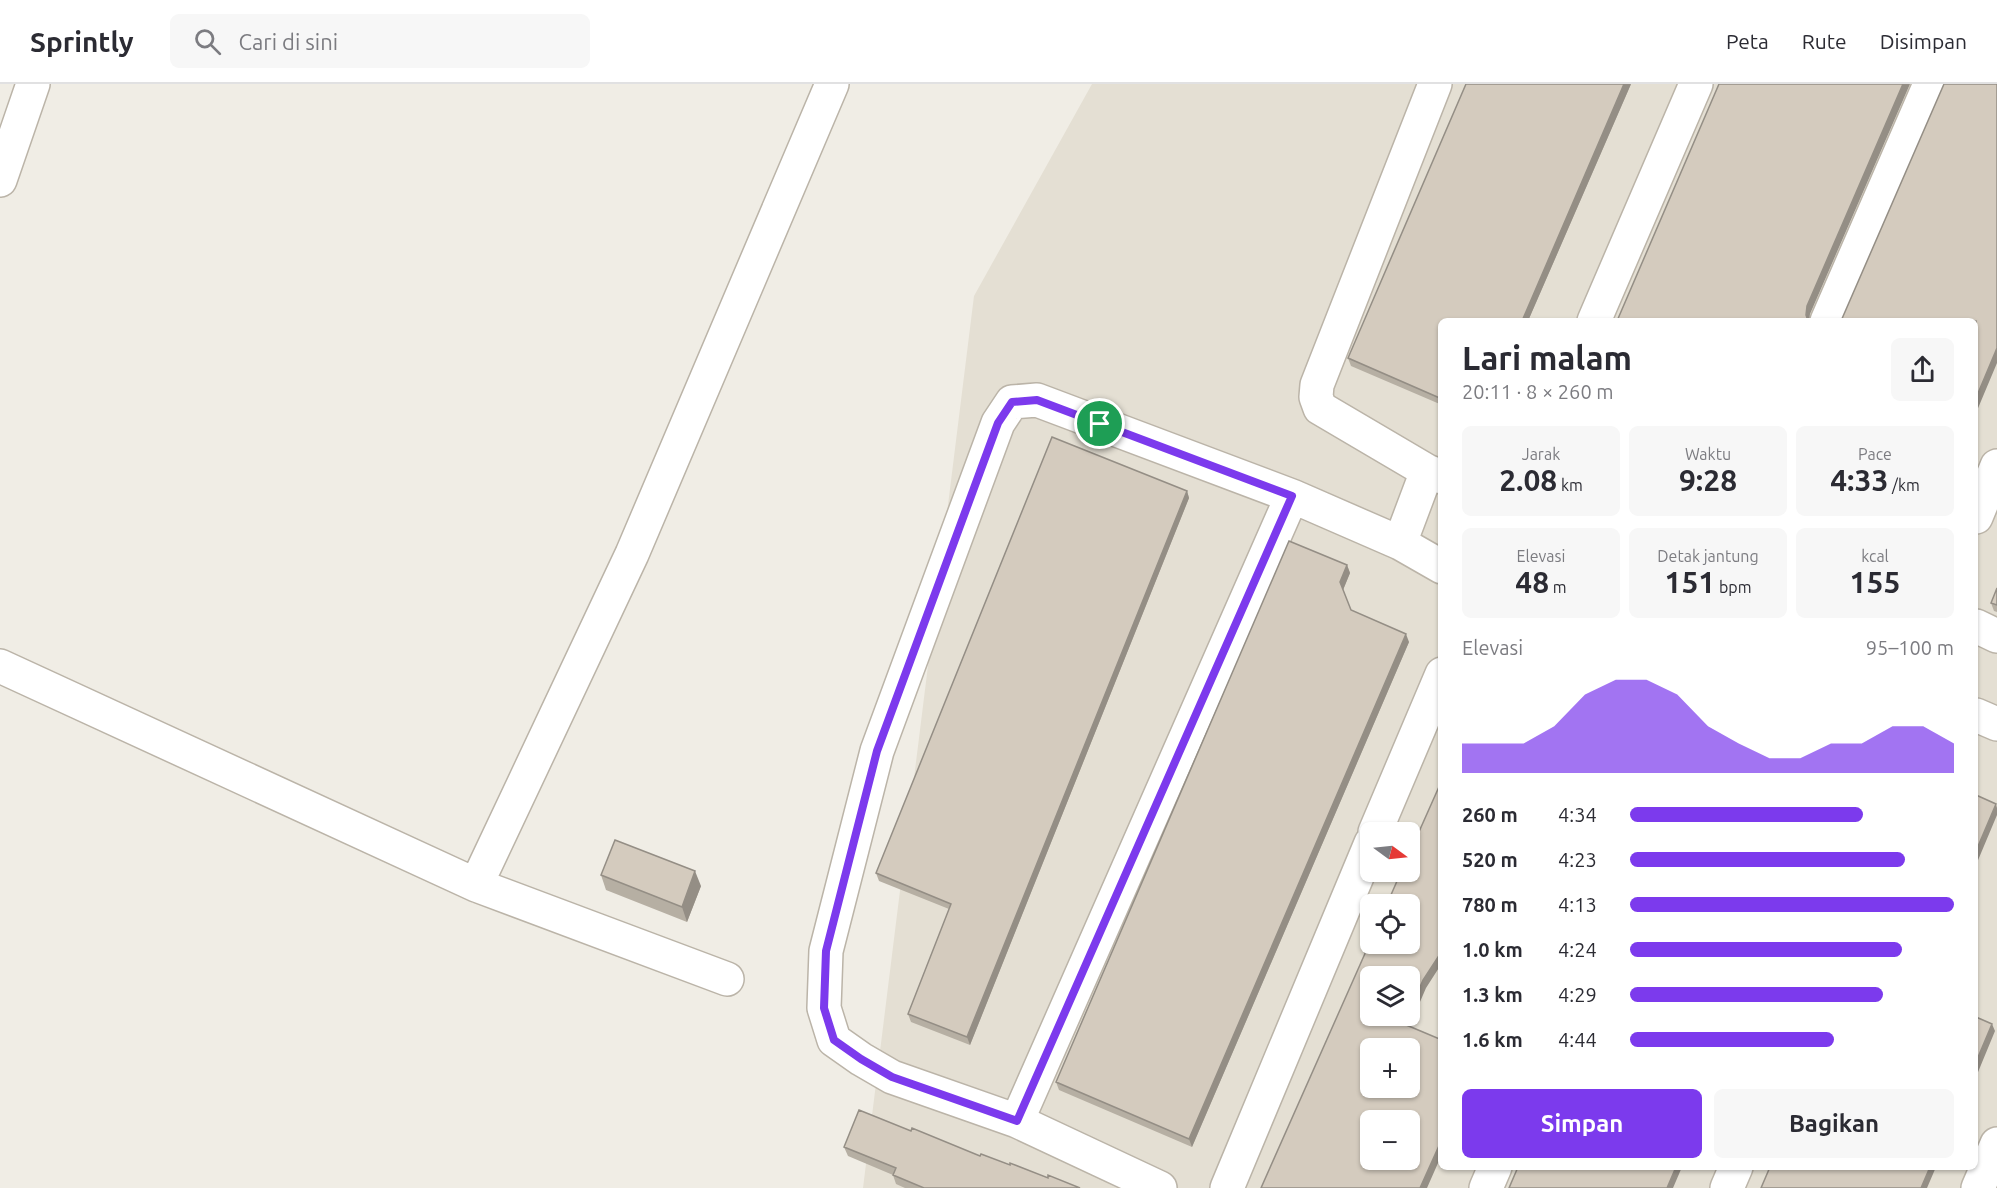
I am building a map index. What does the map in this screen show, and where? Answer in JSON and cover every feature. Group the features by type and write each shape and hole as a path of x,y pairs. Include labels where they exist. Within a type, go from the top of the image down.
{"street":[{"path":"0,180 33,84"},
{"path":"476,885 632,554 832,84"},
{"path":"1400,543 1434,474 1320,408 1316,397 1317,385 1435,84"},
{"path":"1594,318 1696,84"},
{"path":"1828,318 1930,84"},
{"path":"1160,1188 1017,1121 892,1077 834,1040 824,1008 826,951 877,751 998,423 1012,402 1037,400 1292,496 1400,543 1438,565"},
{"path":"1978,513 1997,465"},
{"path":"1017,1121 1292,496"},
{"path":"1978,627 1997,636"},
{"path":"0,666 476,885 728,979"},
{"path":"1379,822 1438,683"},
{"path":"1978,716 1997,724"},
{"path":"1227,1188 1360,869"},
{"path":"1978,1188 1997,1144"},
{"path":"1486,1188 1494,1170"},
{"path":"1727,1188 1736,1170"}],"shaded area":[{"path":"1092,84 1997,84 1997,1188 863,1188 974,296"}],"building":[{"path":"1466,84 1624,84 1523,318 1438,318 1438,397 1348,358"},
{"path":"1719,84 1903,84 1807,306 1807,318 1618,318"},
{"path":"1944,84 1997,84 1997,348 1978,393 1978,318 1842,318"},
{"path":"1052,437 1187,491 967,1037 908,1014 951,904 876,873"},
{"path":"1289,541 1347,565 1340,582 1351,610 1406,634 1189,1139 1056,1082"},
{"path":"1997,588 1997,605 1991,603"},
{"path":"1438,789 1438,957 1420,987 1420,966 1360,966 1360,1026 1409,1026 1438,1038 1438,1148 1420,1188 1261,1188 1365,954 1420,954 1420,894 1391,894 1397,882 1420,882 1420,830"},
{"path":"1978,796 1996,804 1978,846"},
{"path":"615,840 695,871 682,907 601,875"},
{"path":"1978,1018 1992,1024 1978,1057"},
{"path":"859,1110 911,1131 912,1128 980,1156 981,1154 1010,1165 1010,1163 1048,1178 1048,1175 1080,1188 924,1188 893,1175 896,1168 844,1147"},
{"path":"1517,1170 1675,1170 1667,1188 1509,1188"},
{"path":"1769,1170 1929,1170 1921,1188 1761,1188"}],"route":[{"path":"1037,400 1100,424 1292,496 1017,1121 892,1077 834,1040 824,1008 826,951 877,751 998,423 1012,402 1037,400"}]}
